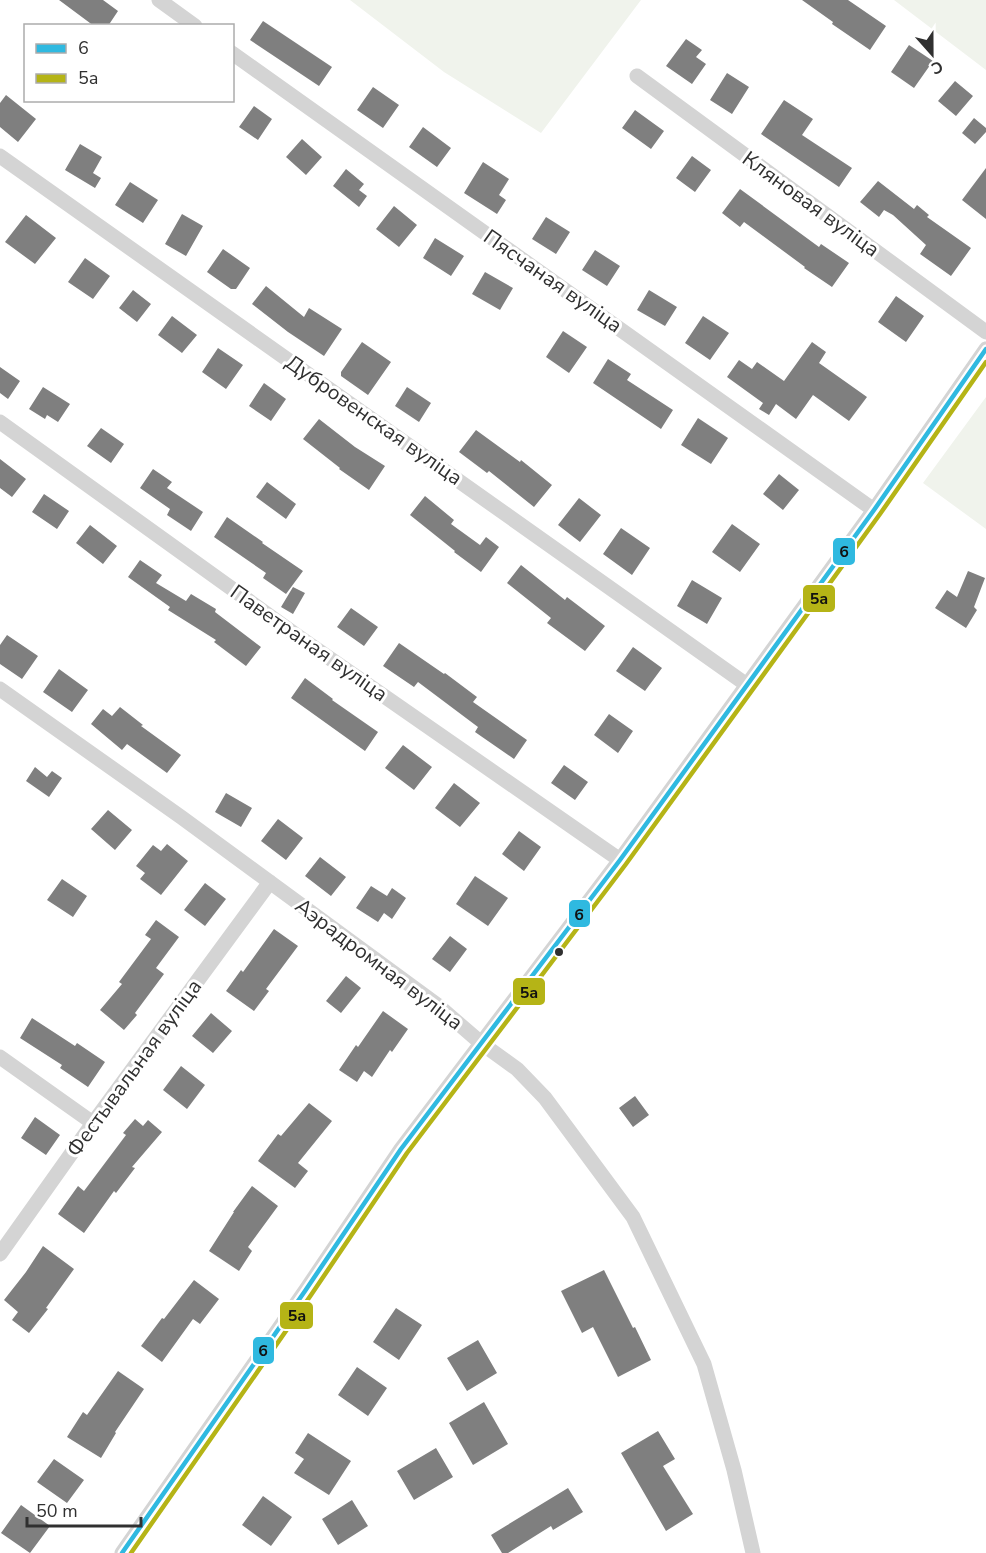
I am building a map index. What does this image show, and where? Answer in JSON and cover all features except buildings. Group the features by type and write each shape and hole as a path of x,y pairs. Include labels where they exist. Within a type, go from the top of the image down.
{"street":[{"path":"159,0 192,24"},
{"name":"Пясчаная вуліца","path":"234,53 874,510"},
{"name":"Кляновая вуліца","path":"637,76 986,332"},
{"name":"Дубровенская вуліца","path":"0,156 747,685"},
{"path":"122,1553 401,1149 620,860 874,510 986,349"},
{"name":"Паветраная вуліца","path":"0,422 299,637 620,860"},
{"name":"Аэрадромная вуліца","path":"0,689 181,817 436,1004 481,1043 517,1070 546,1098 633,1217 704,1364 734,1470 753,1553"},
{"name":"Фестывальная вуліца","path":"0,1254 270,882"},
{"path":"0,1057 93,1123"}],"shaded area":[{"path":"350,0 641,0 541,133 444,72"},
{"path":"894,0 986,0 986,70"},
{"path":"986,397 986,529 923,483"}],"transit line":[{"name":"6","path":"122,1553 401,1149 620,860 874,510 986,349"},
{"name":"5а","path":"131,1553 407,1153 626,864 880,514 986,362"}]}
